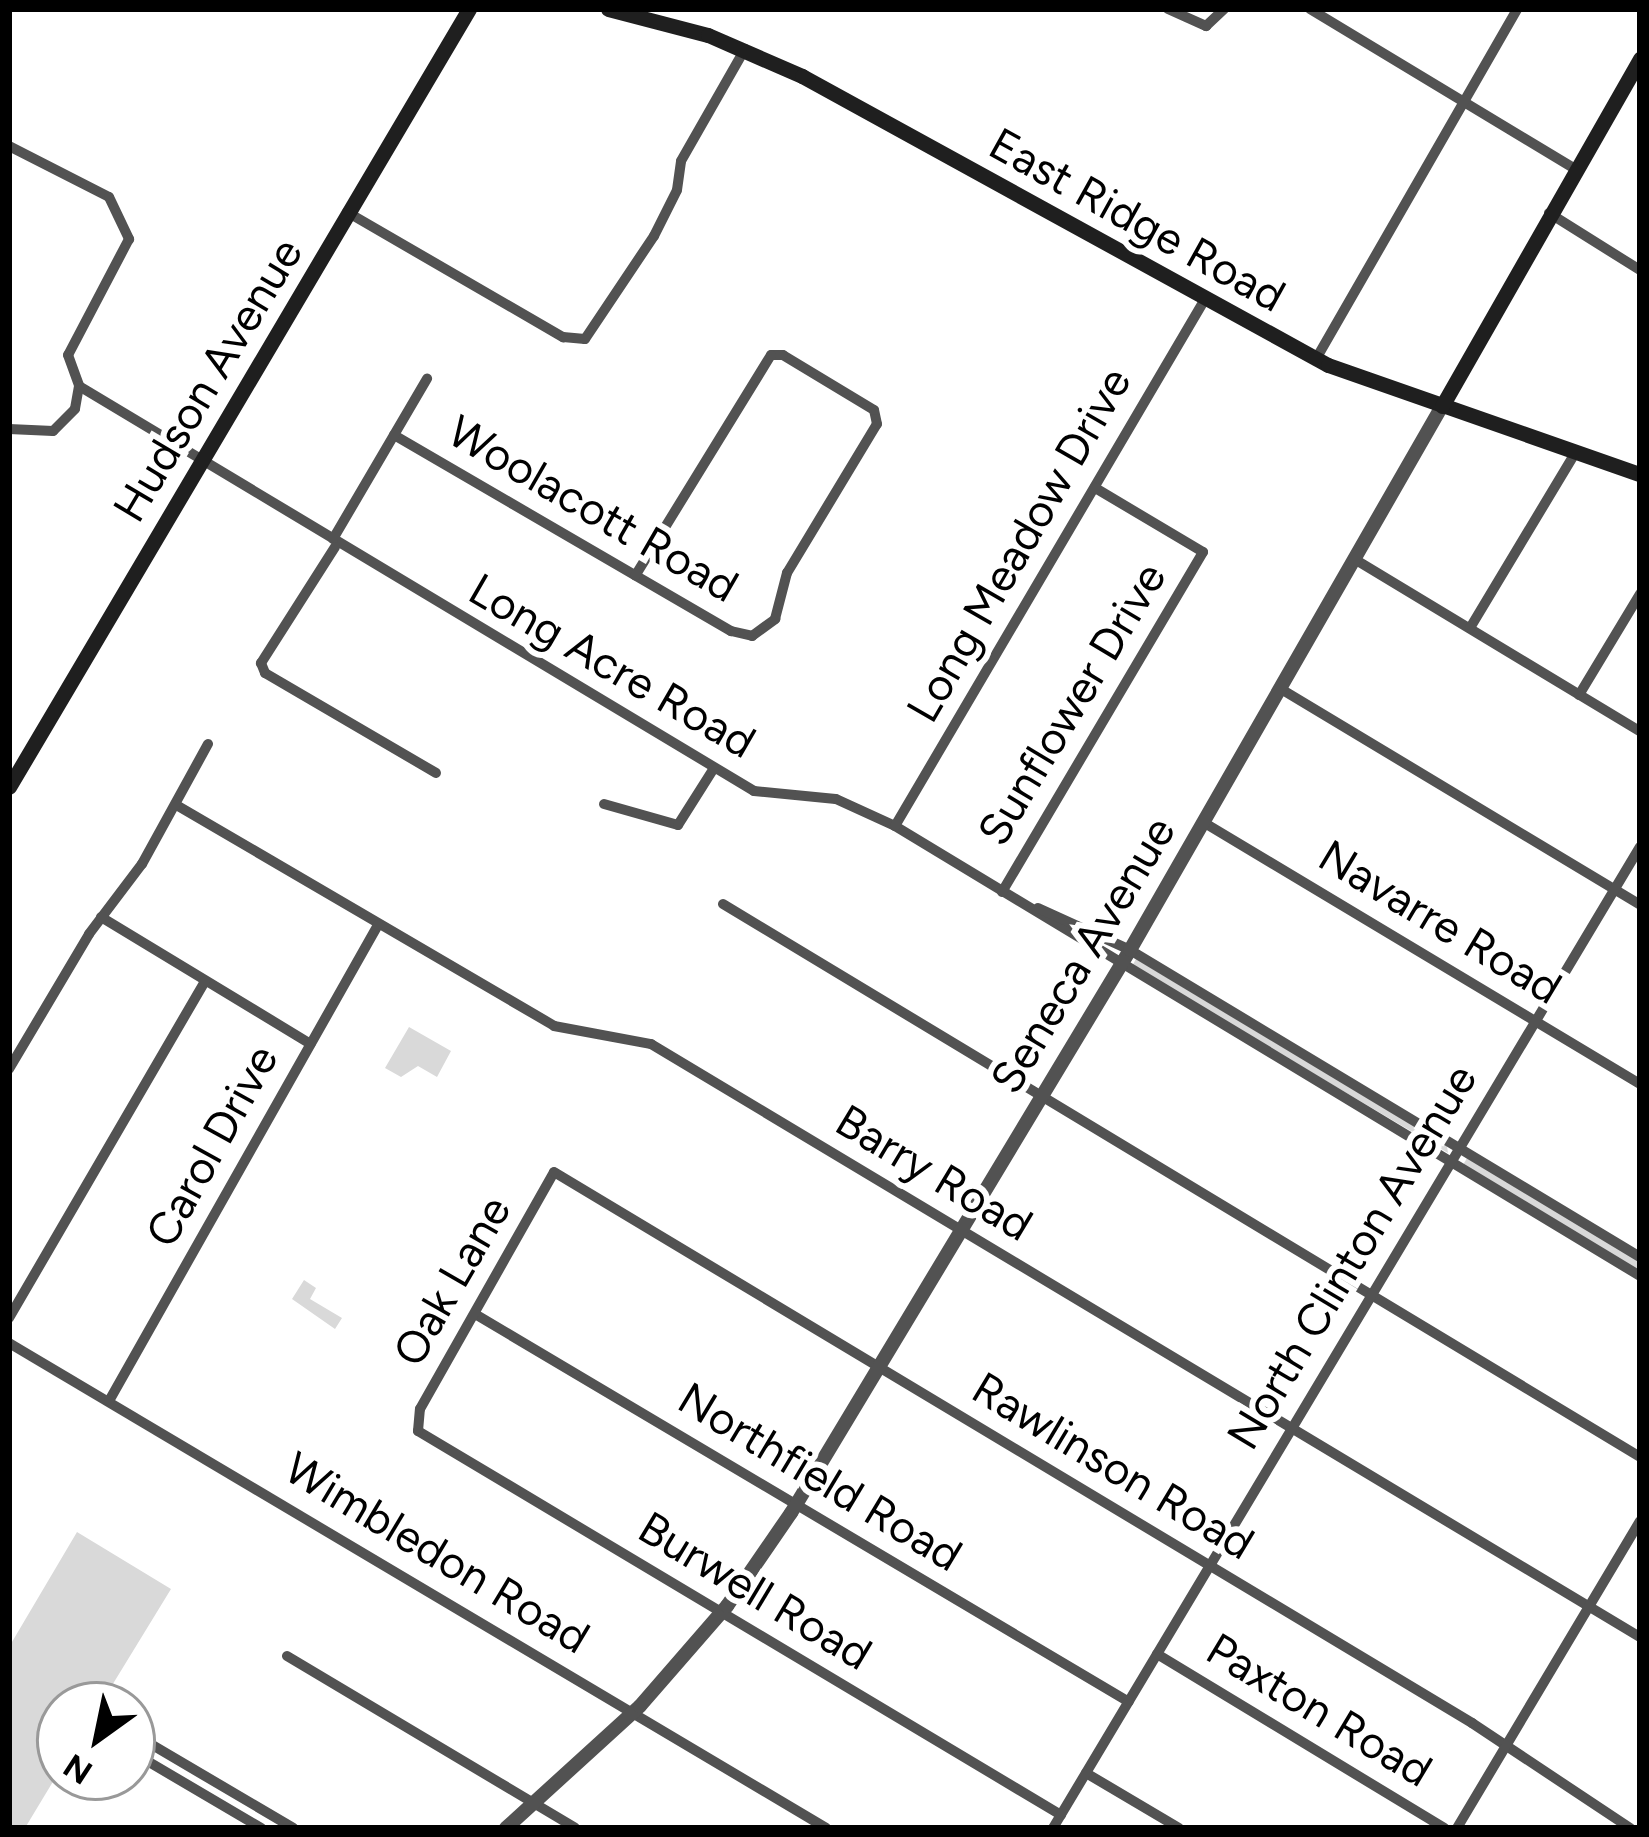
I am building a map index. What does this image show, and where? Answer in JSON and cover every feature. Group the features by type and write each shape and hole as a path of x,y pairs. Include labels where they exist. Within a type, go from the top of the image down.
{"main road":[{"name":"Hudson Avenue","path":"9,787 469,9"},
{"name":"East Ridge Road","path":"608,9 745,50 1316,359 1574,455 1640,474"},
{"name":"Seneca Avenue","path":"1442,406 1640,59"}],"street":[{"path":"1168,9 1202,26 1224,9"},
{"path":"1310,9 1575,169"},
{"path":"1316,359 1517,9"},
{"path":"347,212 563,337 585,339 654,236 677,190 681,160 745,50"},
{"path":"9,146 109,197 128,224 126,254 68,355 79,386 75,410 60,427 32,435 9,430"},
{"path":"1549,213 1640,270"},
{"name":"Long Meadow Drive","path":"895,826 1205,299"},
{"name":"Woolacott Road","path":"394,436 635,576 731,631 758,634 775,619 787,573 877,424 866,402 783,355 760,363 635,576"},
{"path":"427,379 261,663 265,673 436,773"},
{"name":"Long Acre Road","path":"79,386 714,768 766,795 836,799 895,826 1003,892 1459,1148 1640,1257"},
{"name":"Seneca Avenue","path":"506,1828 633,1713 721,1613 796,1504 1125,957 1442,406"},
{"path":"1470,628 1574,455"},
{"name":"Sunflower Drive","path":"1003,892 1203,552 1095,488"},
{"path":"1356,560 1640,731"},
{"path":"1579,694 1640,593"},
{"path":"1281,689 1640,905"},
{"path":"9,1069 101,917 178,806 208,744"},
{"path":"604,804 678,825 714,768"},
{"name":"Barry Road","path":"178,806 562,1030 651,1044 1640,1637"},
{"name":"Navarre Road","path":"1203,822 1640,1084"},
{"name":"North Clinton Avenue","path":"1053,1828 1640,847"},
{"path":"723,904 1640,1457"},
{"path":"101,917 311,1044"},
{"name":"Carol Drive","path":"109,1401 378,925"},
{"name":"Long Acre Road","path":"1125,957 1640,1276"},
{"path":"9,1318 205,981"},
{"name":"Oak Lane","path":"416,1426 554,1172"},
{"name":"Rawlinson Road","path":"554,1172 1210,1565 1630,1828"},
{"name":"Northfield Road","path":"475,1314 1129,1702"},
{"name":"Wimbledon Road","path":"9,1343 826,1828"},
{"name":"Burwell Road","path":"416,1426 1061,1815"},
{"path":"1456,1828 1640,1521"},
{"name":"Paxton Road","path":"1157,1654 1444,1828"},
{"path":"287,1656 574,1828"},
{"path":"156,1746 293,1828"},
{"path":"156,1766 261,1828"},
{"path":"1086,1773 1179,1828"}],"shaded area":[{"path":"1136,959 1447,1146 1448,1153 1132,966"},
{"path":"409,1027 451,1051 437,1077 418,1066 401,1077 385,1068"},
{"path":"1467,1158 1640,1262 1640,1271 1463,1165"},
{"path":"304,1280 316,1288 310,1299 342,1318 335,1329 292,1299"},
{"path":"77,1532 171,1589 115,1681 36,1681 36,1801 41,1801 25,1828 9,1828 9,1647"}]}
